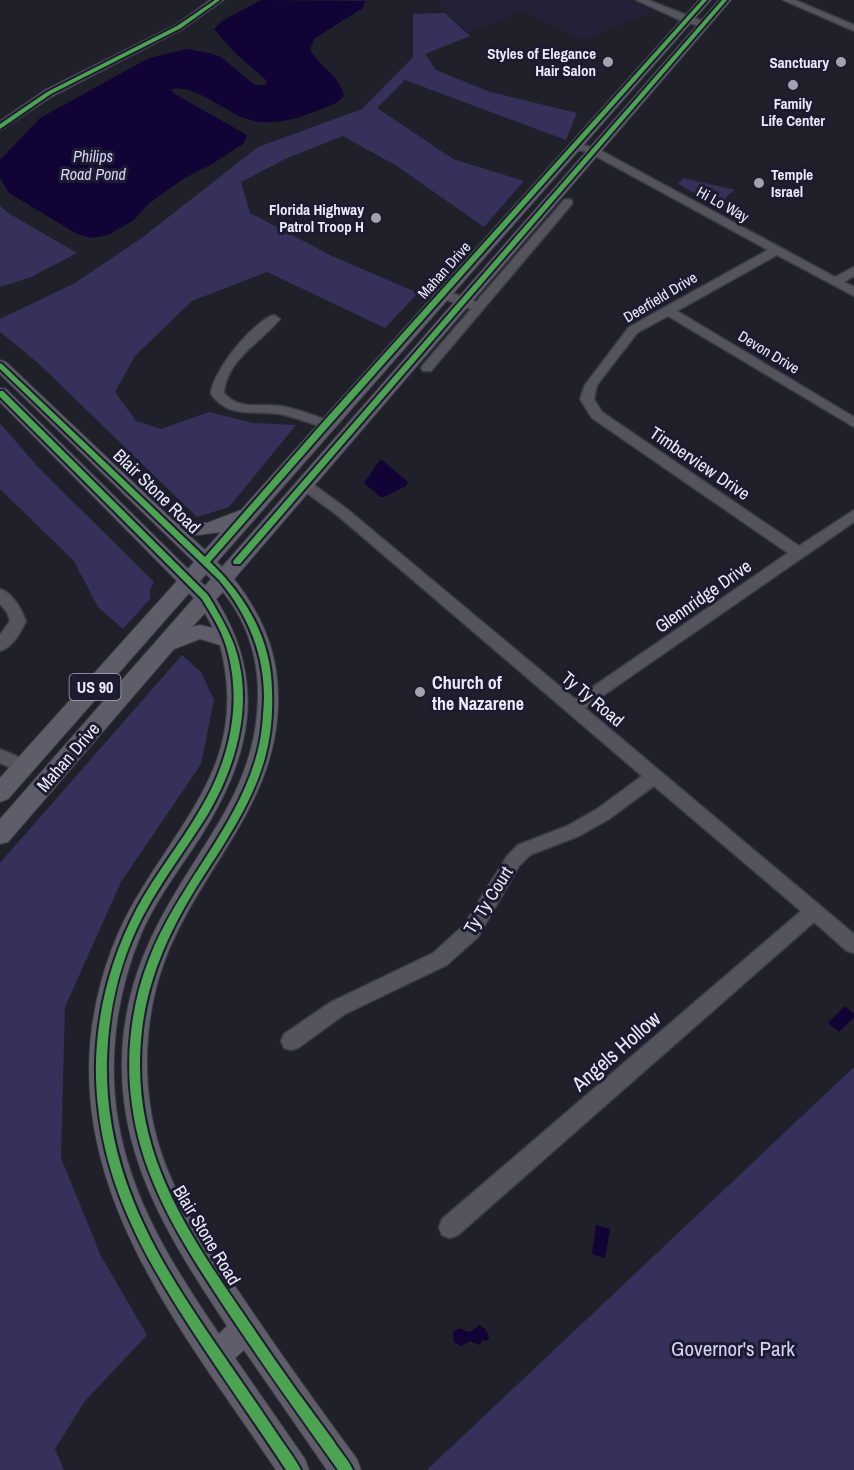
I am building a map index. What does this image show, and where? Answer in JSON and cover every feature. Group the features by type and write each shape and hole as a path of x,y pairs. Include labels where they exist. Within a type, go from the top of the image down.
{"main road":[{"path":"0,114 35,92 165,25 202,0"},
{"path":"0,127 49,93 179,27 218,0"},
{"name":"Mahan Drive","path":"0,793 705,0"},
{"name":"Mahan Drive","path":"0,835 205,597 472,304 519,249 594,151 725,0"},
{"path":"635,79 654,81"},
{"name":"Blair Stone Road","path":"0,365 222,578 238,597 253,622 264,653 269,680 267,732 255,774 243,800 179,907 154,958 142,998 134,1058 137,1105 143,1140 166,1202 187,1240 246,1329 346,1470"},
{"path":"0,393 205,597 236,659 239,682 238,719 232,751 214,794 143,906 121,955 108,1000 101,1066 103,1106 111,1161 131,1215 158,1269 294,1470"},
{"path":"171,527 183,530 211,530 250,512"},
{"path":"165,644 200,632 228,639"},
{"path":"238,719 267,732"},
{"path":"121,955 154,958"},
{"path":"216,1355 246,1329"}],"street":[{"path":"640,0 687,20 705,24"},
{"path":"787,0 854,28"},
{"name":"Hi Lo Way","path":"576,146 594,151 854,292"},
{"path":"489,242 519,249 568,202"},
{"name":"Deerfield Drive","path":"586,399 591,385 633,330 777,250"},
{"path":"835,282 854,271"},
{"path":"427,368 472,304 443,294"},
{"name":"Devon Drive","path":"667,310 854,423"},
{"path":"274,319 251,339 230,365 218,382 217,394 227,405 235,408 279,410 326,424"},
{"name":"Timberview Drive","path":"586,399 597,415 799,553"},
{"name":"Ty Ty Road","path":"305,485 342,512 854,945"},
{"name":"Glennridge Drive","path":"574,708 854,515"},
{"path":"0,594 14,610 18,621 13,632 0,645"},
{"path":"0,756 24,767"},
{"name":"Ty Ty Court","path":"291,1041 338,1008 440,959 471,931 513,861 524,850 573,831 603,814 654,776"},
{"name":"Angels Hollow","path":"450,1227 814,911"}],"shaded area":[{"path":"439,0 628,0 653,11 583,40 523,11 468,32 444,10"}],"green space":[{"path":"445,13 470,36 425,54 436,70 490,92 577,113 566,140 405,80 377,108 453,159 524,181 484,227 397,166 343,136 285,159 241,182 250,213 332,256 418,293 385,328 267,272 192,301 135,356 115,392 136,421 161,429 209,412 253,423 296,425 229,507 197,517 38,363 0,332 0,319 75,283 143,237 258,147 362,109 413,57 413,14"},
{"path":"683,178 735,190 728,195 720,207 678,184"},
{"path":"0,206 77,253 31,277 0,287"},
{"path":"0,423 38,467 154,582 150,590 150,599 123,629 98,607 74,561 0,489"},
{"path":"182,655 201,672 214,700 201,764 121,882 65,1007 61,1158 101,1256 147,1335 85,1401 55,1449 64,1470 0,1470 0,863"},
{"name":"Governor's Park","path":"854,1067 854,1470 428,1470 428,1469"}],"water":[{"name":"Philips Road Pond","path":"261,0 365,1 363,8 315,38 310,49 342,89 344,96 336,103 293,119 258,122 238,115 200,94 171,89 173,93 247,135 243,144 183,179 147,205 134,220 108,235 91,238 77,234 9,193 0,178 0,160 40,118 149,58 187,49 210,53 221,57 255,85 266,85 267,81 234,52 214,29 222,21"},
{"path":"382,460 408,482 406,486 380,497 364,483"},
{"path":"845,1006 854,1014 854,1017 839,1032 828,1023"},
{"path":"596,1225 610,1229 605,1258 592,1254"},
{"path":"480,1325 486,1330 489,1337 487,1341 483,1340 479,1345 470,1341 461,1346 454,1342 453,1333 457,1329 470,1332"}],"cycle path":[{"path":"0,127 49,93 179,27 218,0"},
{"path":"206,562 326,424 705,0"},
{"path":"237,562 725,0"},
{"path":"0,365 222,578 243,605 257,635 268,684 266,729 261,756 245,798 177,911 154,958 139,1012 135,1049 135,1087 142,1133 150,1160 160,1186 185,1235 259,1348 346,1470"},
{"path":"0,393 205,597 230,644 239,694 238,719 233,744 214,794 150,896 131,931 110,994 103,1038 101,1083 108,1139 116,1171 139,1230 188,1314 294,1470"}],"place":[{"name":"Styles of Elegance Hair Salon","path":"608,62"},
{"name":"Sanctuary","path":"841,62"},
{"name":"Family Life Center","path":"793,85"},
{"name":"Temple Israel","path":"759,183"},
{"name":"Florida Highway Patrol Troop H","path":"376,218"},
{"name":"Church of the Nazarene","path":"420,692"}]}
